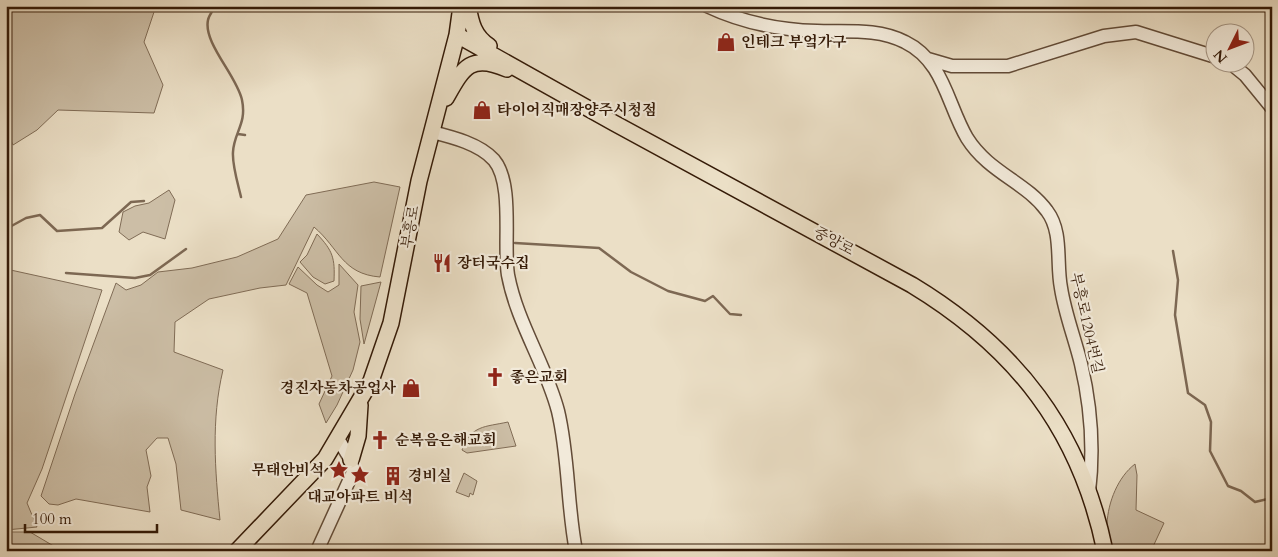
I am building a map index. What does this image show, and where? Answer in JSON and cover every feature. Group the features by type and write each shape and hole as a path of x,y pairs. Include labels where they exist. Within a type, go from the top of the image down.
{"main road":[{"name":"부흥로","path":"237,551 325,459 371,381 391,323 419,181 458,35 461,6"},
{"path":"468,6 473,28 479,38 514,66"},
{"name":"중앙로","path":"458,35 851,250 919,289 954,313 1001,351 1039,398 1065,439 1089,492 1105,551"},
{"path":"436,116 460,73 474,64 488,63 504,67 554,89"},
{"path":"351,460 358,436 361,400"}],"street":[{"name":"부흥로1204번길","path":"707,6 735,18 775,28 885,33 906,42 928,59 937,70 960,124 972,144 993,168 1040,203 1054,223 1061,288 1081,364 1088,404 1092,460 1089,492"},
{"name":"부흥로1204번길","path":"928,59 939,64 952,66 1008,66 1104,36 1136,32 1206,54"},
{"path":"1241,72 1272,108"},
{"path":"432,132 478,148 494,160 504,179 508,275 516,303 558,412 567,457 576,551"},
{"path":"317,551 353,472 351,460 338,439"}],"shaded area":[{"path":"6,6 156,6 144,42 163,85 154,113 58,110 37,130 13,145 6,129"},
{"path":"374,182 400,187 380,277 367,275 349,265 314,227 286,285 260,288 209,299 175,322 174,352 223,370 215,426 220,520 181,510 176,464 168,438 157,438 146,450 151,476 147,487 150,512 76,499 58,505 49,504 41,496 75,394 116,283 126,290 141,285 158,272 192,268 237,257 278,239 306,195"},
{"path":"169,190 175,200 165,239 143,232 129,240 119,232 123,212 135,206 149,203"},
{"path":"317,234 330,250 334,266 334,281 325,284 313,277 300,262 307,255"},
{"path":"339,264 358,285 354,312 360,342 353,370 337,405 326,423 319,404 332,376 307,293 289,284 298,267 317,285 328,292 339,285"},
{"path":"6,269 102,290 42,469 27,503 37,527 6,530"},
{"path":"381,282 364,344 360,319 361,286"},
{"path":"508,422 516,446 467,453 462,450 474,431 486,426"},
{"path":"1135,464 1137,475 1136,510 1164,523 1151,551 1113,551 1107,527 1109,507 1119,483"},
{"path":"464,473 477,481 473,495 470,493 469,497 456,492"},
{"path":"6,532 30,532 62,551 6,551"}],"waterway":[{"path":"215,6 208,20 210,39 234,81 242,100 242,122 234,145 233,157 241,197"},
{"path":"238,134 245,135"},
{"path":"6,229 26,218 40,215 57,231 102,228 131,202 144,201"},
{"path":"515,243 599,248 631,272 668,291 705,301 713,296 730,314 741,315"},
{"path":"66,273 135,278 150,275 186,249"},
{"path":"1173,251 1178,280 1175,315 1188,393 1205,405 1211,422 1210,451 1228,486 1241,491 1255,502 1272,498"}],"place":[{"name":"인테크 부엌가구","path":"726,42"},
{"name":"타이어직매장양주시청점","path":"482,110"},
{"name":"장터국수집","path":"442,263"},
{"name":"좋은교회","path":"495,377"},
{"name":"경진자동차공업사","path":"411,388"},
{"name":"순복음은해교회","path":"380,440"},
{"name":"무태안비석","path":"339,470"},
{"name":"대교아파트 비석","path":"360,475"},
{"name":"경비실","path":"393,476"}]}
